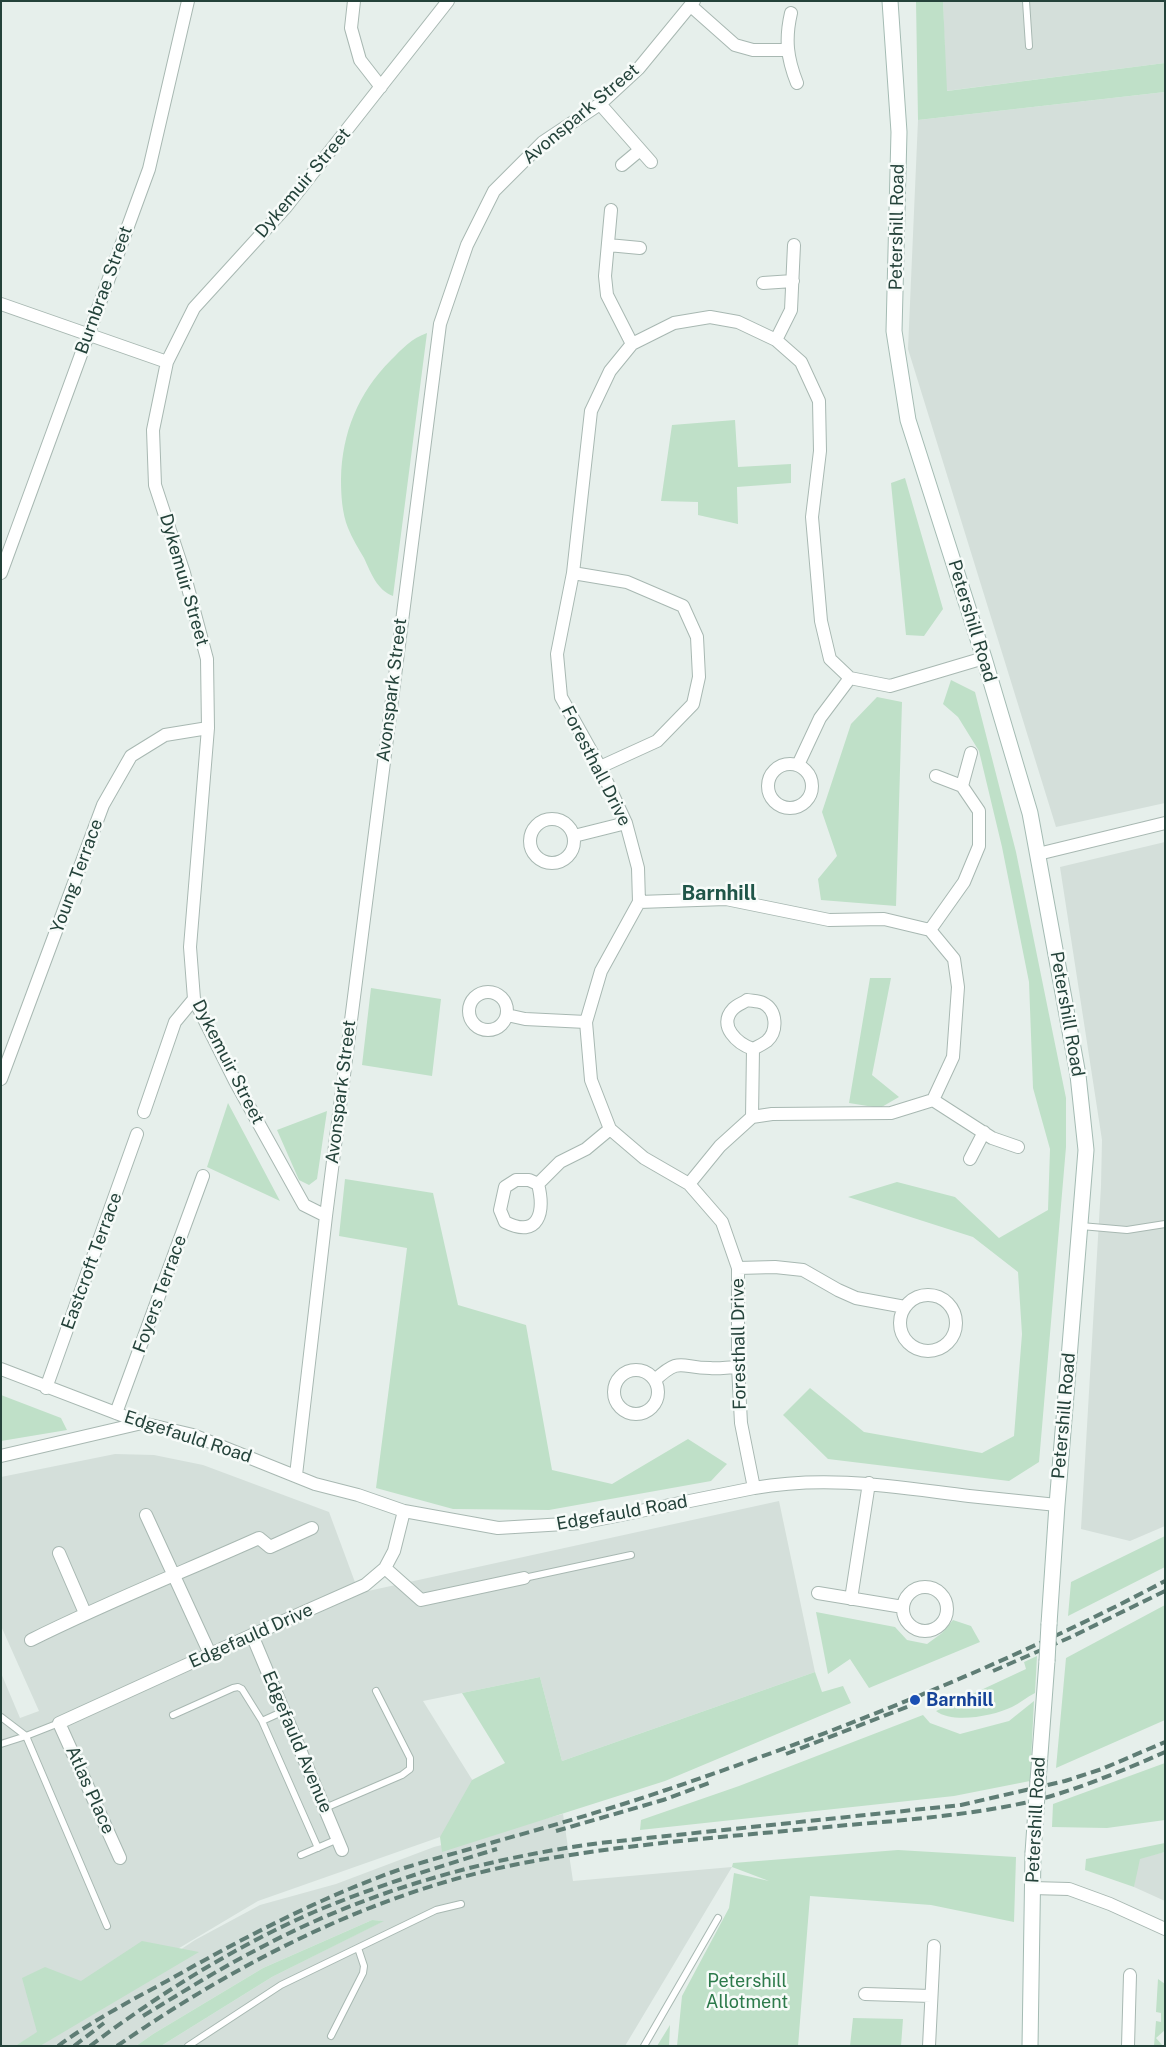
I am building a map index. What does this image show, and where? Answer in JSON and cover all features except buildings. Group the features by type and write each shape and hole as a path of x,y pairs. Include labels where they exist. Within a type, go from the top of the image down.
{"street":[{"name":"Burnbrae Street","path":"1,573 149,169 188,1"},
{"path":"354,1 351,28 360,60 381,87"},
{"name":"Dykemuir Street","path":"326,1216 304,1205 235,1081 194,999 190,947 208,728 207,659 184,573 155,485 153,430 167,362 194,308 286,207 448,1"},
{"name":"Petershill Road","path":"890,1 899,132 894,331 908,420 984,658 1030,813 1078,1075 1086,1150 1057,1505 1033,1853 1030,2046"},
{"path":"692,4 735,45 754,50 788,50"},
{"name":"Avonspark Street","path":"296,1475 326,1216 440,324 467,245 494,191 543,142 600,104 639,68 692,4"},
{"path":"791,13 786,33 790,65 796,83"},
{"path":"600,104 651,162"},
{"path":"622,165 640,150"},
{"path":"611,210 605,276 607,295 632,344"},
{"path":"608,245 640,248"},
{"path":"776,340 791,310 794,245"},
{"path":"763,283 793,281"},
{"path":"1,304 167,362"},
{"name":"Foresthall Drive","path":"754,1488 741,1423 738,1367 738,1268 722,1222 689,1184 644,1158 610,1129 590,1080 586,1022 600,971 639,902 638,868 626,822 600,767 561,697 557,654 573,573 591,411 610,371 632,344 674,323 710,317 738,322 776,340 801,362 819,401 820,451 812,517 820,621 830,659 850,678"},
{"path":"573,573 627,582 683,606 697,637 699,676 693,704 657,741 600,767"},
{"path":"798,765 820,718 850,678 890,686 984,658"},
{"name":"Young Terrace","path":"1,1078 103,805 131,756 165,735 208,728"},
{"path":"962,786 971,754"},
{"path":"930,930 964,882 979,846 979,811 962,786 936,776"},
{"path":"574,836 626,822"},
{"path":"1038,854 1165,823"},
{"path":"639,902 726,899 829,920 884,919 930,930 954,959 958,987 953,1057 933,1100 891,1113 772,1114 752,1117 720,1146 689,1184"},
{"path":"144,1112 175,1022 194,999"},
{"path":"507,1015 525,1019 586,1022"},
{"path":"752,1117 753,1049"},
{"path":"933,1100 992,1138 1018,1147"},
{"path":"538,1184 560,1162 586,1149 610,1129"},
{"path":"970,1159 984,1132"},
{"name":"Eastcroft Terrace","path":"46,1388 137,1134"},
{"name":"Foyers Terrace","path":"116,1413 203,1176"},
{"path":"738,1268 775,1266 804,1270 856,1298 905,1307"},
{"path":"929,1295 946,1301 956,1316 957,1325 955,1334 950,1342 933,1352 924,1352 907,1342 902,1334 900,1325 905,1307 912,1300 929,1295"},
{"path":"655,1380 672,1365 684,1364 708,1368 738,1367"},
{"name":"Edgefauld Road","path":"1,1369 46,1388 142,1423 193,1435 315,1484 358,1495 404,1511 498,1528 581,1523 754,1488 812,1481 869,1483 1057,1505"},
{"path":"1,1456 142,1423"},
{"path":"851,1599 869,1483"},
{"name":"Edgefauld Drive","path":"59,1723 252,1634 365,1585 385,1568 394,1551 404,1511"},
{"path":"146,1515 210,1654"},
{"path":"31,1640 85,1613 259,1538 270,1547 312,1528"},
{"path":"59,1553 85,1613"},
{"path":"385,1568 420,1600 524,1578"},
{"path":"818,1593 903,1607"},
{"name":"Edgefauld Avenue","path":"252,1634 340,1844"},
{"name":"Atlas Place","path":"59,1723 120,1858"},
{"path":"1032,1888 1069,1889 1165,1929"},
{"path":"929,2046 934,1946"},
{"path":"1128,2046 1130,1976"},
{"path":"865,1994 931,1996"}],"lane":[{"path":"1026,1 1029,46"},
{"path":"1081,1226 1127,1230 1165,1224"},
{"path":"524,1578 631,1555"},
{"path":"173,1715 238,1687 242,1689 262,1720 318,1848"},
{"path":"325,1808 402,1775 410,1769 410,1758 376,1691"},
{"path":"262,1720 284,1711"},
{"path":"1,1717 26,1736 107,1926"},
{"path":"1,1744 59,1723"},
{"path":"301,1855 318,1848 340,1844"},
{"path":"188,2046 281,1985 436,1910 461,1904"},
{"path":"644,2046 718,1918"},
{"path":"331,2036 363,1973 364,1966 358,1948"}],"shaded area":[{"path":"943,1 1165,1 1165,63 946,91"},
{"path":"1165,92 1165,803 1056,827 908,349 918,120"},
{"path":"1165,842 1165,1526 1130,1541 1081,1529 1102,1140 1060,867"},
{"path":"115,1454 154,1455 203,1465 329,1512 359,1593 779,1501 815,1672 562,1761 540,1677 423,1701 491,1810 440,1837 258,1901 15,2046 1,2046 1,1673 20,1718 39,1711 1,1626 1,1477"},
{"path":"563,1814 573,1881 732,1867 625,2046 161,2046 272,1977 383,1921 372,1920 263,1968 136,2046 35,2046 195,1940 260,1905 336,1884 434,1847"},
{"path":"1165,1852 1165,1901 1134,1887 1136,1868 1140,1858"}],"green space":[{"path":"916,1 943,1 947,91 1165,63 1165,92 918,120"},
{"path":"427,333 393,596 383,590 375,580 348,528 344,516 342,498 342,462 354,415 369,386 403,348"},
{"path":"735,420 738,467 791,464 791,483 737,487 738,524 698,515 698,502 661,501 672,425"},
{"path":"905,478 943,609 924,636 906,635 891,483"},
{"path":"951,680 975,692 1016,852 1066,1098 1066,1147 1039,1462 1009,1481 828,1459 783,1415 810,1388 864,1432 982,1453 1014,1436 1022,1334 1018,1272 973,1237 848,1197 897,1182 955,1197 999,1238 1048,1210 1050,1149 1033,1088 1029,982 1002,847 979,751 958,717 943,704"},
{"path":"877,697 902,702 896,906 821,900 818,879 837,856 822,812 851,724"},
{"path":"870,978 891,978 872,1075 899,1097 880,1108 849,1103"},
{"path":"371,988 441,999 432,1076 362,1065"},
{"path":"228,1103 280,1201 207,1167"},
{"path":"327,1111 317,1179 309,1185 299,1180 277,1130"},
{"path":"345,1179 433,1193 458,1305 526,1325 552,1470 612,1484 688,1439 727,1464 711,1481 549,1510 453,1509 376,1488 407,1248 339,1236"},
{"path":"1,1395 61,1418 67,1430 1,1441"},
{"path":"1165,1536 1165,1567 1068,1616 1071,1582"},
{"path":"1165,1605 1165,1720 1056,1768 1066,1658"},
{"path":"816,1612 895,1627 907,1640 927,1644 942,1633 953,1620 971,1626 980,1642 869,1688 850,1659 828,1674"},
{"path":"1037,1656 1035,1693 1015,1705 984,1716 963,1718 943,1715 936,1711 1026,1669 1024,1662"},
{"path":"815,1672 822,1692 843,1686 851,1703 665,1781 442,1852 440,1837 472,1780 505,1763 462,1693 540,1677 562,1761"},
{"path":"1034,1701 1030,1781 954,1796 640,1830 641,1820 739,1786 923,1715 930,1723 960,1734 1009,1721"},
{"path":"1165,1763 1165,1820 1107,1828 1052,1827 1053,1804"},
{"path":"1165,1843 1165,1852 1140,1859 1134,1887 1085,1870 1086,1859"},
{"name":"Petershill Allotment","path":"898,1850 1016,1857 1014,1922 931,1905 810,1896 798,2046 677,2046 682,1996 729,1908 734,1873 769,1881 732,1867 733,1863"},
{"path":"372,1920 384,1921 272,1977 161,2046 136,2046 263,1968"},
{"path":"142,1941 199,1952 40,2046 15,2046 37,2032 22,1978 45,1967 81,1981"},
{"path":"1158,1979 1165,1984 1165,2030 1156,2038 1163,2046 1154,2046 1156,2021 1161,2022 1161,2013 1156,2012"},
{"path":"853,2018 903,2019 901,2046 850,2046"},
{"path":"670,2025 669,2046 657,2046"}],"railway":[{"path":"58,2046 111,2012 224,1949 311,1906 371,1880 436,1858 621,1805 791,1746 981,1669 1105,1612 1165,1581"},
{"path":"993,1671 1071,1637 1165,1591"},
{"path":"786,1754 912,1705"},
{"path":"143,2016 200,1981 298,1929 381,1895 467,1869 511,1858 600,1843 961,1805 1065,1781 1102,1769 1165,1742"},
{"path":"117,2046 211,1986 308,1934 359,1912 411,1893 464,1877 518,1864 600,1851 981,1811 1042,1799 1114,1774 1165,1752"},
{"path":"556,1831 663,1800 709,1783"},
{"path":"90,2046 170,1990 255,1940 314,1912 381,1886 497,1849"},
{"path":"74,2046 104,2023"}],"place":[{"name":"Barnhill","path":"915,1700"}],"district":[{"name":"Barnhill","path":"719,894"}]}
